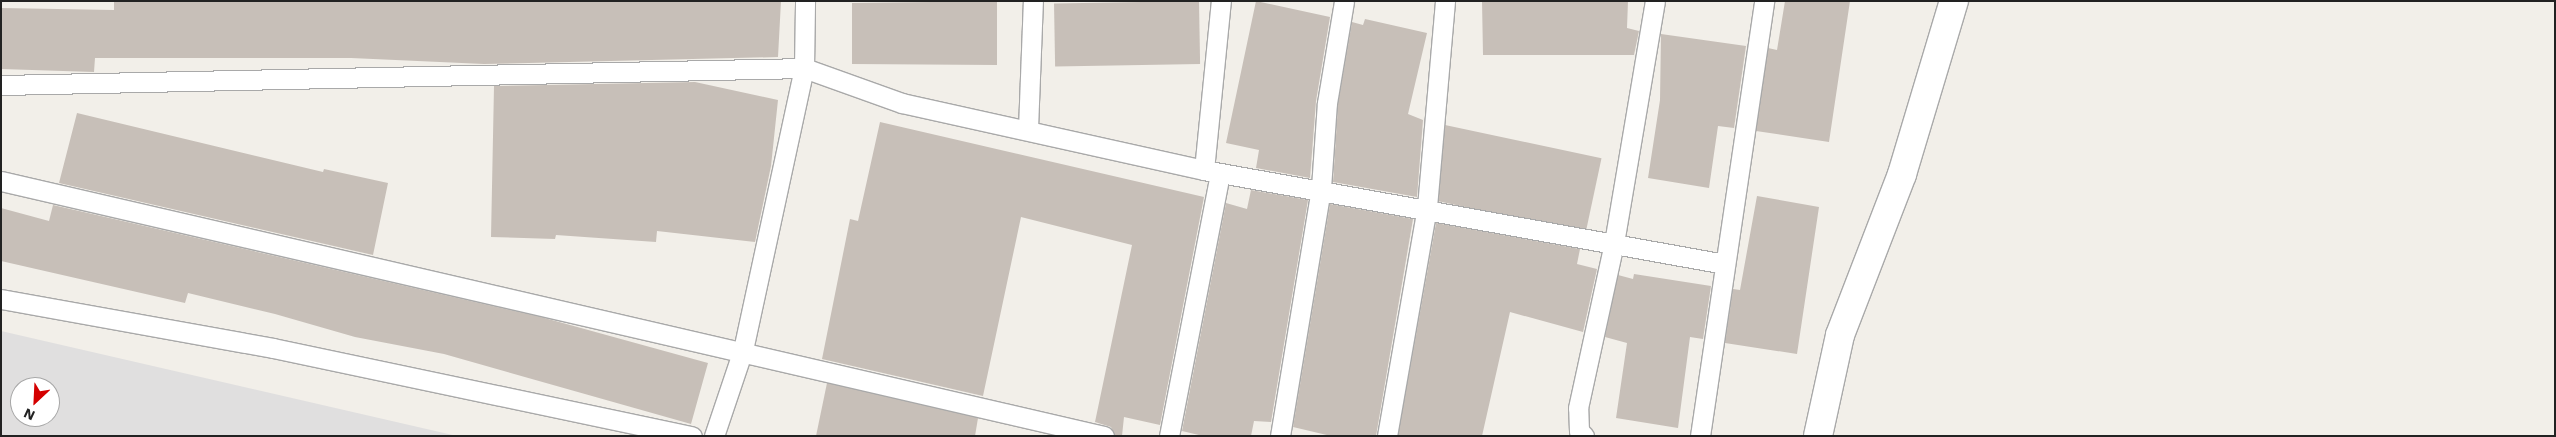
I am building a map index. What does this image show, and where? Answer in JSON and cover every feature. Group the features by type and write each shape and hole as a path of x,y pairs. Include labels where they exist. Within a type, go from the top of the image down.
{"street":[{"path":"1818,436 1843,327 1853,295 1872,263 1902,174 1954,1"}],"lane":[{"path":"714,436 742,350 804,68 805,1"},
{"path":"1028,129 1033,1"},
{"path":"1169,436 1212,172 1221,1"},
{"path":"1280,436 1321,188 1327,103 1344,1"},
{"path":"1387,436 1427,207 1445,1"},
{"path":"1584,436 1579,431 1578,408 1614,243 1655,1"},
{"path":"1700,436 1764,1"},
{"path":"1,85 804,68 902,103 1028,129 1212,172 1321,188 1427,207 1725,264"},
{"path":"1,181 742,350 1104,436"},
{"path":"1,299 273,348 692,436"}],"shaded area":[{"path":"1,331 457,436 1,436"}],"building":[{"path":"114,1 781,1 778,57 484,64 351,58 95,58 94,72 1,69 1,8 114,10"},
{"path":"1199,1 1200,64 1055,67 1054,4"},
{"path":"1256,1 1330,17 1316,101 1310,178 1256,168 1259,150 1226,143"},
{"path":"1482,1 1628,1 1627,28 1639,31 1634,55 1483,55"},
{"path":"1785,1 1850,1 1829,142 1756,131 1768,48 1777,50"},
{"path":"997,2 997,65 852,64 852,3"},
{"path":"1365,19 1427,33 1408,114 1423,120 1417,197 1333,182 1338,104 1352,22 1363,25"},
{"path":"1661,34 1746,46 1734,128 1718,126 1709,188 1648,178 1660,100"},
{"path":"695,82 778,100 771,166 755,242 657,231 656,242 556,235 555,239 491,237 494,86"},
{"path":"77,113 323,172 324,169 388,183 373,255 59,183"},
{"path":"880,122 1204,197 1160,425 1124,417 1122,436 1115,436 1111,427 1095,422 1132,245 1021,217 983,396 822,359 850,219 858,221"},
{"path":"1445,125 1602,158 1586,233 1429,199"},
{"path":"1251,190 1308,200 1271,422 1254,421 1251,436 1203,436 1182,431 1226,203 1247,209"},
{"path":"1757,196 1819,207 1797,354 1725,343 1733,289 1740,290"},
{"path":"1330,204 1413,219 1376,436 1331,436 1293,427"},
{"path":"53,205 541,317 708,363 691,424 444,354 355,337 275,314 188,293 185,303 1,261 1,208 49,221"},
{"path":"1436,223 1580,249 1577,264 1597,269 1583,332 1510,312 1482,436 1398,436"},
{"path":"1634,274 1711,286 1703,339 1690,337 1678,428 1616,418 1627,343 1605,337 1618,275 1633,279"},
{"path":"827,383 978,418 975,436 816,436"}]}
